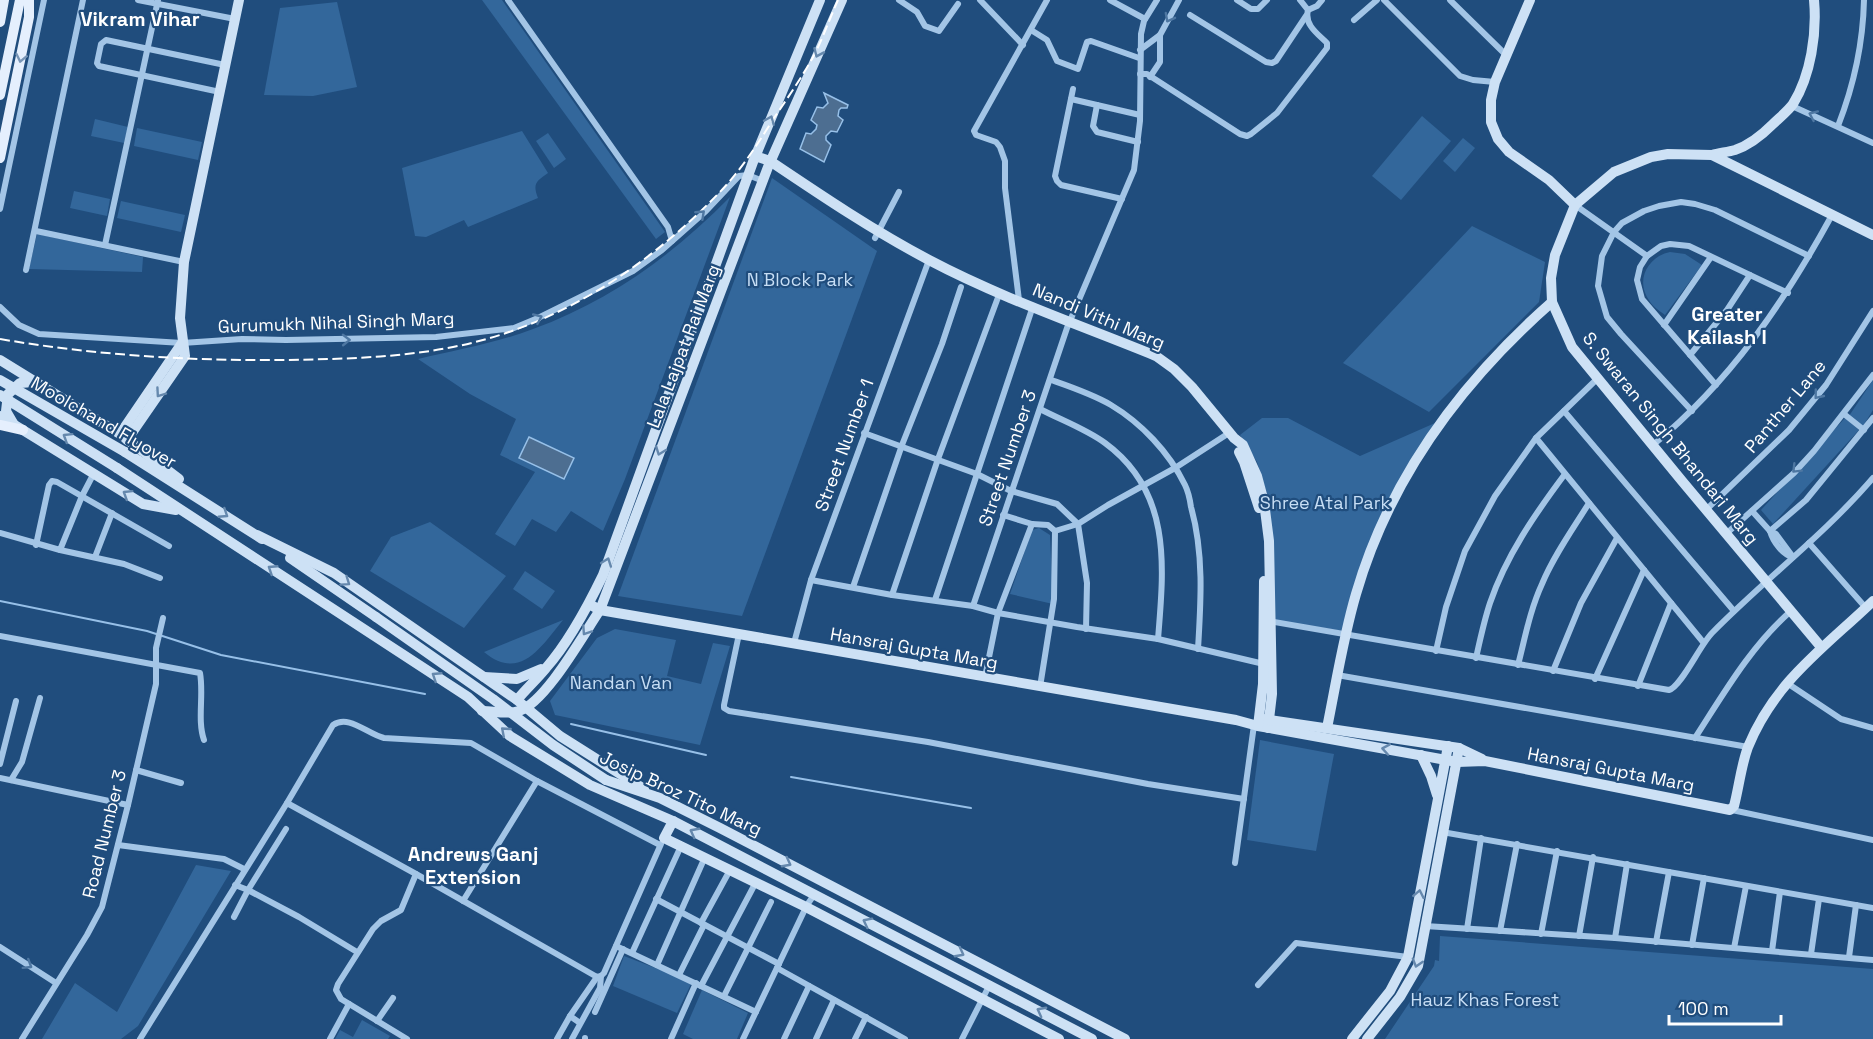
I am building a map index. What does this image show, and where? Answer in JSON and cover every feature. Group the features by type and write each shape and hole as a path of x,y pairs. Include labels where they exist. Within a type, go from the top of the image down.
{"main road":[{"path":"0,22 4,0"},
{"path":"0,95 20,0"},
{"path":"0,158 29,17 29,0"},
{"path":"0,425 19,428"}],"street":[{"path":"0,209 44,0"},
{"path":"26,270 83,0"},
{"path":"138,0 158,2 235,19"},
{"path":"124,437 185,356 180,310 184,262 239,0"},
{"path":"508,0 668,227 672,241"},
{"name":"Lala Lajpat Rai Marg","path":"517,700 547,667 589,604 605,568 754,159 820,0"},
{"name":"Lala Lajpat Rai Marg","path":"526,707 541,694 600,610 769,164 842,0"},
{"path":"899,0 917,12 925,26 939,31 958,4"},
{"path":"980,0 1023,45"},
{"path":"1020,300 1005,189 1005,161 996,142 976,135 974,131 1047,0"},
{"path":"1110,0 1145,19 1157,0"},
{"path":"1140,50 1160,35 1179,0"},
{"path":"1237,0 1251,9 1258,9 1267,0"},
{"path":"1140,74 1150,77 1223,124 1247,136 1277,113 1325,52 1327,44 1311,28 1300,0"},
{"path":"1190,15 1266,63 1272,63 1276,61 1307,13 1322,0"},
{"path":"1354,20 1377,0"},
{"path":"1384,0 1460,76 1473,81 1495,82"},
{"path":"1450,0 1506,55"},
{"path":"1530,0 1495,82 1491,100 1491,122 1498,139 1509,152 1549,180 1575,205 1647,256"},
{"path":"1712,155 1733,151 1747,145 1792,106 1802,86 1812,49 1814,0"},
{"path":"1838,126 1856,74 1861,46 1863,0"},
{"path":"105,245 158,2"},
{"name":"Street Number 3","path":"973,606 1070,321 1134,170 1140,115 1139,58 1145,19"},
{"path":"1031,30 1047,40 1057,61 1078,69 1087,42 1091,41 1139,58"},
{"path":"1150,77 1160,62 1160,35"},
{"path":"220,92 99,66 97,63 101,44 106,40 225,65"},
{"path":"1073,89 1055,176 1057,181 1061,185 1122,199"},
{"path":"1071,99 1140,115"},
{"path":"1097,105 1092,126 1097,132 1138,142"},
{"path":"1792,106 1873,142"},
{"name":"S. Swaran Singh Bhandari Marg","path":"1821,647 1572,347 1552,302 1551,278 1555,255 1575,205 1614,172 1651,157 1668,154 1712,155 1873,235"},
{"name":"Nandi Vithi Marg","path":"754,159 769,164 877,235 1000,292 1156,356 1174,369 1192,387 1232,436 1243,445 1252,462 1264,502 1269,541 1262,723"},
{"path":"748,175 763,181"},
{"name":"Gurumukh Nihal Singh Marg","path":"182,343 242,339 436,337 514,328 633,271 706,211 740,176 748,175"},
{"path":"877,235 899,192"},
{"path":"1692,411 1607,317 1598,286 1602,256 1614,232 1622,223 1644,211 1670,204 1695,204 1715,210 1809,256"},
{"path":"1653,445 1692,411 1753,342 1788,293 1832,215"},
{"path":"36,231 184,262"},
{"path":"1716,385 1639,293 1638,274 1647,256 1661,246 1670,244 1689,246 1788,293"},
{"path":"1664,325 1711,257"},
{"name":"Street Number 1","path":"794,643 811,580 928,259"},
{"path":"1690,355 1727,310 1750,275"},
{"path":"853,587 961,287"},
{"path":"706,290 720,294"},
{"path":"892,595 938,459 1000,292"},
{"path":"1327,728 1345,635 1365,566 1402,483 1437,425 1483,369 1552,302"},
{"path":"934,600 1033,306"},
{"path":"0,307 19,325 39,334 182,343"},
{"path":"699,310 711,316"},
{"name":"Panther Lane","path":"1707,509 1789,430 1826,385 1873,311"},
{"path":"0,360 124,437 176,475 191,493"},
{"path":"1727,533 1794,473 1844,414 1873,375"},
{"path":"1436,651 1446,607 1465,550 1495,496 1536,438 1598,378"},
{"name":"Moolchand Flyover","path":"0,380 191,493"},
{"path":"1051,380 1098,398 1133,419 1153,439 1186,486 1196,524 1202,593 1198,649"},
{"path":"19,428 6,411 6,400 11,390 26,382 42,386"},
{"name":"Moolchand Flyover","path":"0,395 182,511"},
{"path":"1040,409 1103,441 1130,465 1145,484 1160,529 1163,575 1158,639"},
{"path":"1564,411 1734,611"},
{"path":"1844,414 1864,430"},
{"path":"0,416 143,504 182,511"},
{"path":"1770,531 1806,500 1873,418"},
{"path":"864,433 977,474 1011,491 1057,504 1078,524 1087,582 1086,629"},
{"path":"1055,531 1078,524 1232,436"},
{"path":"1536,438 1703,642"},
{"path":"60,550 94,473"},
{"path":"1476,658 1490,604 1501,577 1524,533 1565,474"},
{"path":"1266,621 1595,679 1661,690 1673,689 1703,642 1854,500 1873,478"},
{"path":"36,545 49,485 52,481 169,546"},
{"name":"Josip Broz Tito Marg","path":"191,493 257,535 376,617 493,699 553,745 606,780 660,798 731,833 1125,1039"},
{"path":"1518,665 1530,616 1542,584 1589,503"},
{"name":"Josip Broz Tito Marg","path":"182,511 468,697 510,736 590,785 673,820 1092,1039"},
{"path":"1752,511 1770,531 1776,534 1793,557"},
{"path":"95,557 112,513"},
{"path":"1003,515 1032,524 1048,525 1055,531"},
{"path":"985,677 998,613 1032,524"},
{"path":"1040,687 1054,599 1055,531"},
{"path":"0,534 36,545 124,564 160,578"},
{"path":"257,535 334,573 517,700 560,736 660,798"},
{"path":"1553,671 1581,603 1617,538"},
{"path":"1809,543 1869,604 1821,647 1773,700 1748,747 1732,810 1873,840"},
{"path":"1595,679 1644,570"},
{"path":"811,580 892,595 973,606 998,613 1086,629 1158,639 1263,664"},
{"path":"1638,686 1671,603"},
{"name":"Hansraj Gupta Marg","path":"589,604 600,610 1236,720 1327,728 1460,748 1485,761"},
{"path":"1695,738 1753,650 1769,630 1791,611"},
{"name":"Road Number 3","path":"22,1039 102,907 156,684 156,648 163,618"},
{"name":"Nandi Vithi Marg","path":"1262,723 1272,694 1266,621"},
{"path":"739,634 724,705 724,708 729,711 928,742 1244,799"},
{"path":"0,636 200,673 201,728 204,740"},
{"path":"483,677 517,679 547,667"},
{"path":"1337,675 1748,747"},
{"path":"1787,682 1841,719 1873,728"},
{"path":"541,694 539,707 544,722"},
{"path":"11,780 22,762 40,698"},
{"path":"0,764 16,701"},
{"path":"482,711 508,713 526,707"},
{"path":"140,1039 333,725 339,721 346,721 374,736 384,738 471,743 537,781 662,841 681,846 756,882 1059,1039"},
{"path":"527,747 544,722"},
{"path":"1235,863 1244,799 1262,723"},
{"name":"Hansraj Gupta Marg","path":"1262,723 1457,762 1485,761 1732,810"},
{"path":"1367,1039 1400,997 1418,966 1419,925 1448,746"},
{"path":"1352,1039 1390,991 1408,957 1419,925 1460,748"},
{"path":"1420,755 1431,776 1438,798"},
{"path":"136,770 181,783"},
{"path":"0,778 128,805"},
{"path":"463,900 537,781"},
{"path":"286,803 599,976"},
{"path":"557,1039 570,1016 599,976 604,973 673,820"},
{"path":"234,917 286,829"},
{"path":"1442,832 1873,908"},
{"path":"1467,929 1481,838"},
{"path":"1500,931 1517,844"},
{"path":"118,845 224,859 244,869"},
{"path":"632,953 681,846"},
{"path":"1542,934 1557,851"},
{"path":"657,965 705,857"},
{"path":"1579,936 1593,857"},
{"path":"1615,938 1627,864"},
{"path":"679,975 730,870"},
{"path":"1656,942 1669,872"},
{"path":"407,1039 341,999 336,990 373,928 401,910 416,874"},
{"path":"1692,945 1704,878"},
{"path":"671,1039 756,882"},
{"path":"235,885 299,917 357,952"},
{"path":"1734,948 1746,886"},
{"path":"1772,951 1780,892"},
{"path":"742,1039 814,895"},
{"path":"656,899 748,948 809,986 897,1037 905,1039"},
{"path":"1811,954 1819,899"},
{"path":"724,996 771,902"},
{"path":"1849,957 1856,905"},
{"path":"1419,925 1615,938 1873,960"},
{"path":"1258,985 1296,943 1408,957"},
{"path":"616,946 756,1012"},
{"path":"0,947 56,983"},
{"path":"595,1012 623,949"},
{"path":"572,1039 600,988 599,976"},
{"path":"1397,979 1408,984"},
{"path":"962,1039 990,984"},
{"path":"784,1039 809,986"},
{"path":"377,1021 393,998"},
{"path":"816,1039 834,1000"},
{"path":"330,1039 349,1004"},
{"path":"570,1016 580,1023"},
{"path":"855,1039 866,1017"}],"green space":[{"path":"482,0 502,0 665,232 656,239"},
{"path":"337,2 357,87 313,96 264,95 280,8"},
{"path":"1422,116 1451,141 1401,200 1372,176"},
{"path":"95,119 128,127 124,143 91,136"},
{"path":"137,128 202,142 198,160 134,146"},
{"path":"522,131 548,173 537,183 535,189 538,198 468,227 464,220 426,237 415,236 402,168"},
{"path":"548,133 566,159 554,168 536,141"},
{"path":"1463,138 1475,148 1455,172 1443,161"},
{"name":"N Block Park","path":"772,178 877,251 742,616 618,596"},
{"path":"74,191 110,199 107,216 70,208"},
{"path":"730,197 625,479 603,531 571,511 556,532 532,519 515,546 495,534 535,472 500,455 516,419 470,394 418,359 519,334 588,305 663,257"},
{"path":"121,201 185,215 181,232 117,218"},
{"path":"1472,226 1545,262 1539,302 1429,412 1343,363"},
{"path":"37,234 143,257 142,272 29,269"},
{"path":"1670,252 1685,254 1702,265 1665,315 1649,300 1643,282 1651,263 1656,258"},
{"path":"1873,380 1873,410 1863,426 1849,416"},
{"name":"Shree Atal Park","path":"1262,418 1288,418 1360,456 1435,423 1382,513 1343,631 1272,620 1274,568 1267,494 1257,462 1240,435"},
{"path":"1845,418 1859,430 1773,524 1761,510"},
{"path":"430,522 506,576 464,628 370,571 391,537"},
{"path":"1039,528 1050,535 1053,604 1010,594 1032,530"},
{"path":"525,571 555,591 542,609 513,589"},
{"path":"563,620 538,650 519,662 508,663 497,660 484,652"},
{"name":"Nandan Van","path":"615,629 676,640 667,676 701,684 713,643 730,646 700,745 555,715 550,701 597,638"},
{"path":"1260,740 1334,754 1316,851 1247,840"},
{"path":"196,865 231,871 138,1026 121,1039 42,1039 75,983 117,1012"},
{"name":"Hauz Khas Forest","path":"1440,936 1873,969 1873,1039 1385,1039 1434,966 1435,960 1439,961"},
{"path":"624,956 692,982 677,1013 613,986"},
{"path":"702,990 748,1013 737,1039 693,1039 683,1034"},
{"path":"362,1020 390,1036 388,1039 335,1039 340,1030 353,1037"}],"shaded area":[{"path":"824,93 848,105 847,108 839,110 838,116 843,120 837,132 831,131 826,136 826,140 831,145 824,162 800,149 806,133 811,134 816,129 817,125 811,120 817,107 823,108 828,103"},
{"path":"529,437 574,458 564,479 519,458"}],"waterway":[{"path":"0,601 147,631 221,655 425,694"},
{"path":"571,724 706,755"},
{"path":"791,777 971,808"}],"railway":[{"path":"0,339 142,356 248,360 327,359 432,351 491,338 528,325 597,291 629,270 660,247 717,195 748,158 803,74 819,45 838,0"}],"district":[{"name":"Vikram Vihar","path":"140,19"},
{"name":"Greater Kailash I","path":"1727,326"},
{"name":"Andrews Ganj Extension","path":"473,866"}]}
